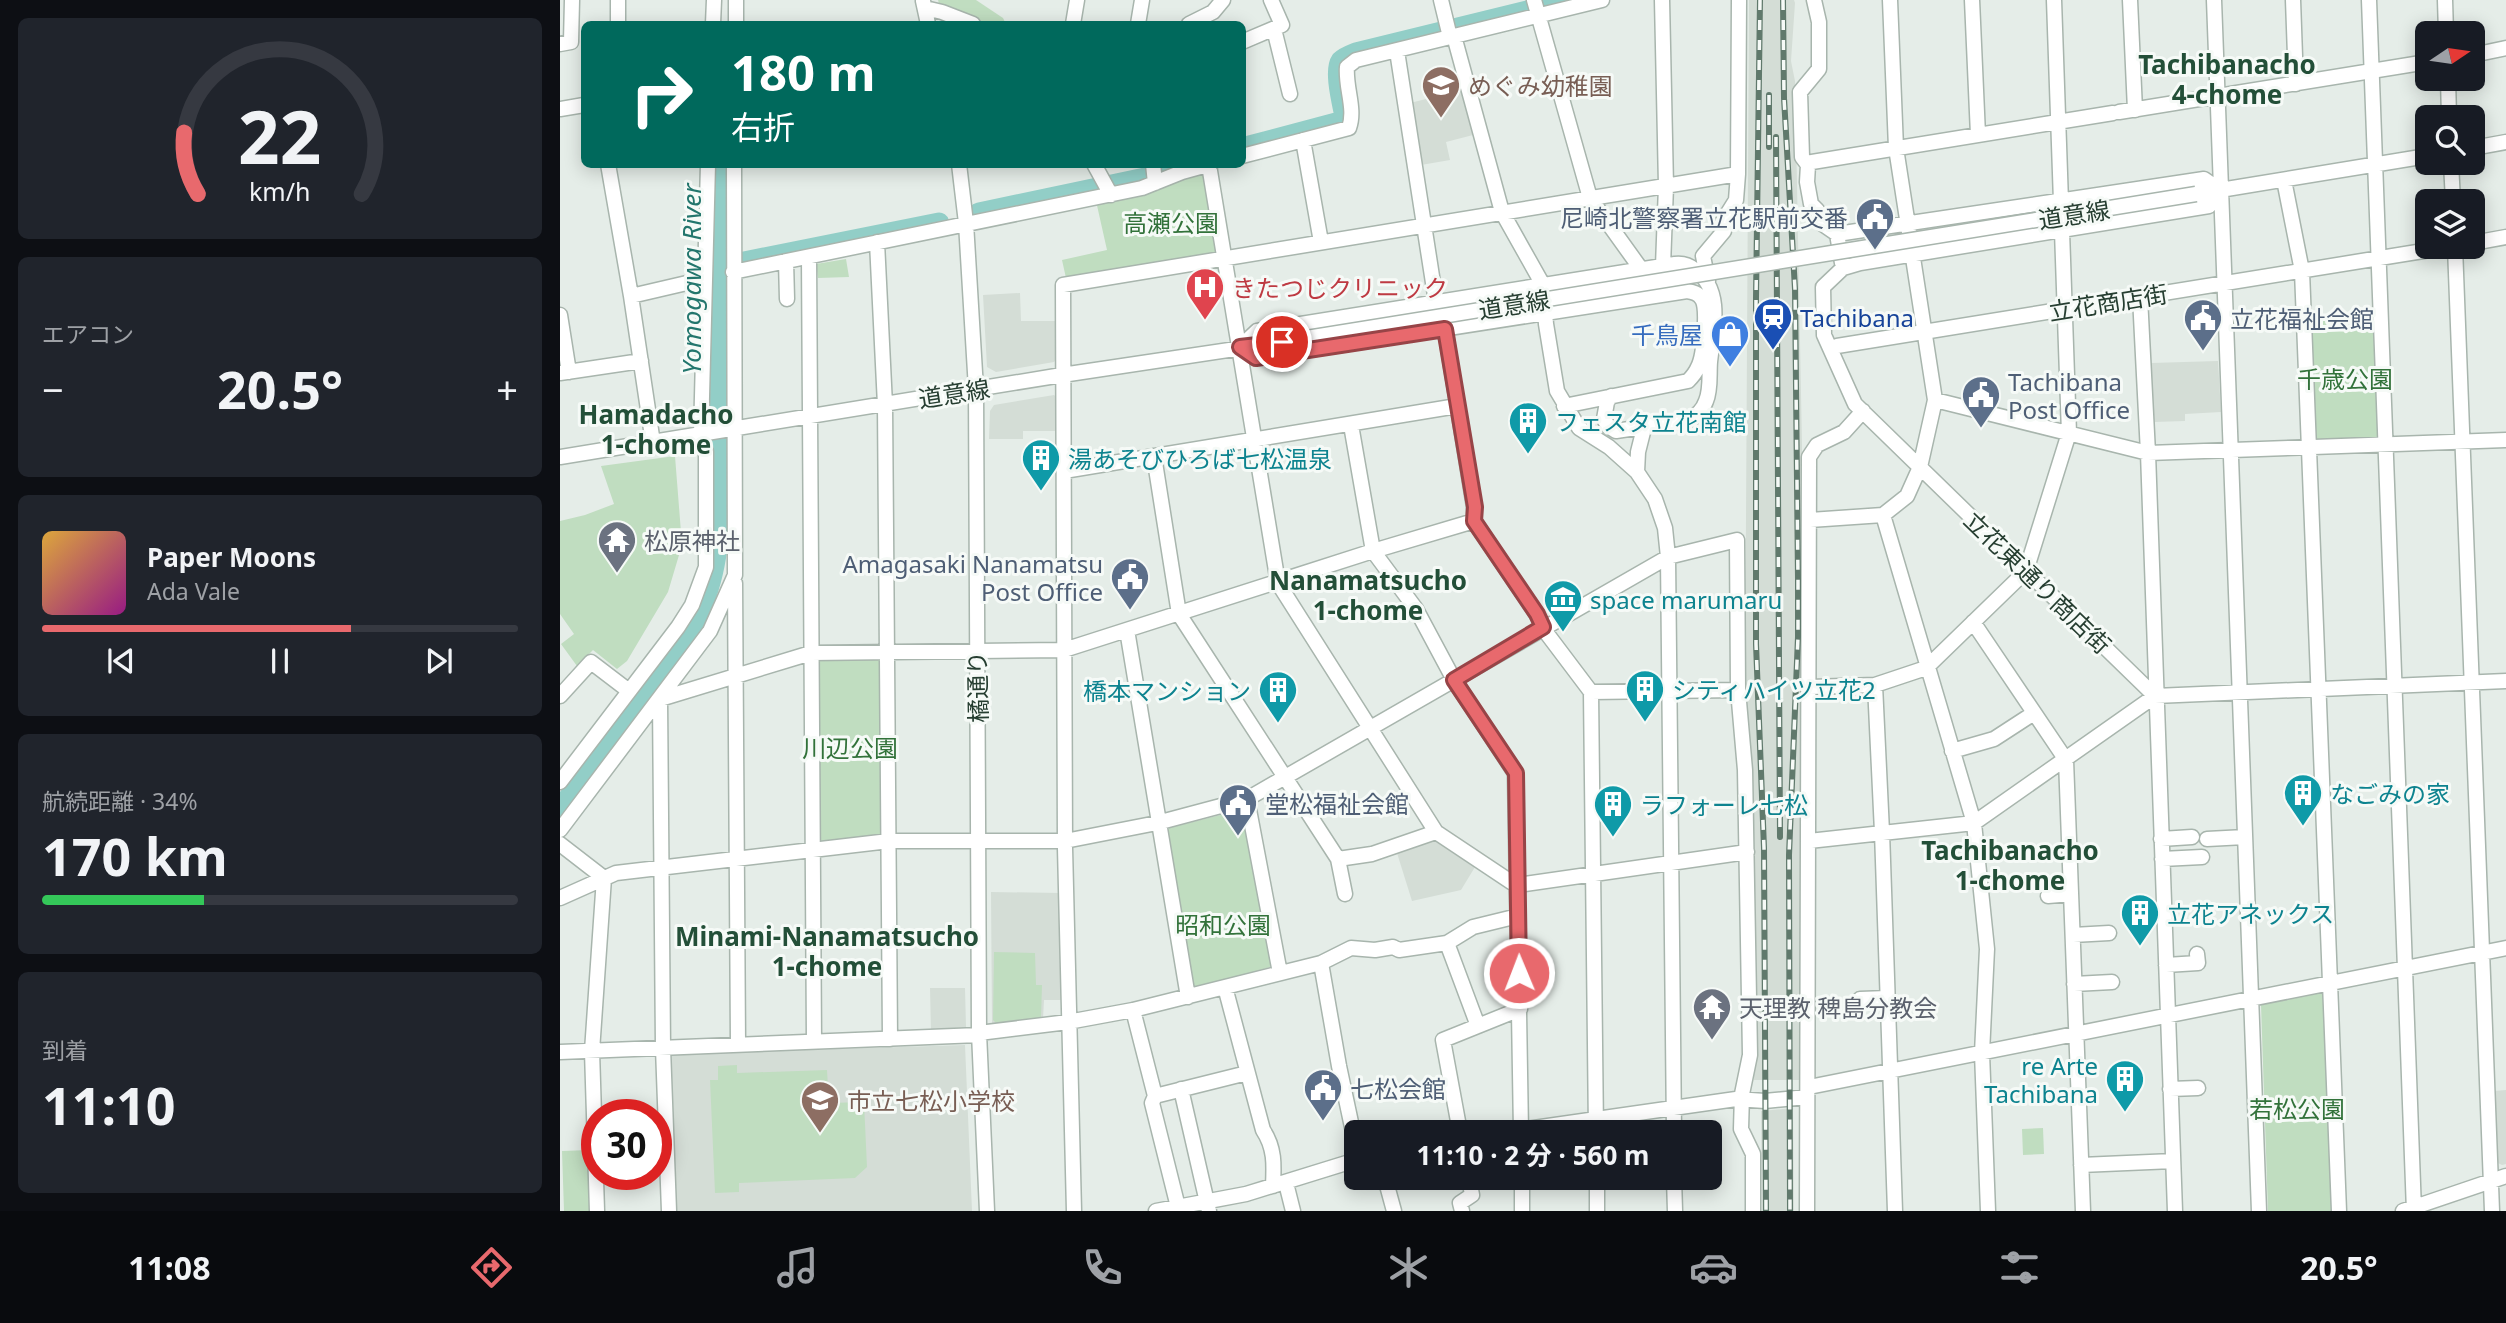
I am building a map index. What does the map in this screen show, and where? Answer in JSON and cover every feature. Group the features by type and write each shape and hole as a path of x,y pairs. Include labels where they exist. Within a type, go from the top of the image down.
{"street":[{"path":"560,44 571,43 572,0"},
{"path":"618,0 618,21"},
{"path":"710,21 714,0"},
{"path":"736,0 736,21"},
{"path":"1074,21 1077,0"},
{"path":"1138,21 1142,0"},
{"path":"1195,21 1213,12 1223,0"},
{"path":"1246,40 1282,25 1271,0"},
{"path":"1441,0 1502,212 1543,285 1546,324 1557,391 1579,428 1609,447 1637,472 1655,499 1665,528 1668,557 1674,1120"},
{"path":"1246,155 1349,128 1353,119 1346,79 1347,66 1356,60 1397,51 1536,9 1602,0"},
{"path":"1662,0 1666,186 1663,266"},
{"path":"1611,396 1604,419 1608,426 1620,432 1692,419 1702,409 1708,395 1714,309 1703,256 1724,231 1723,221 1735,200 1738,174 1739,0"},
{"path":"1814,0 1819,22 1819,69 1800,92 1802,157 1808,165 1807,182 1811,204 1817,210 1821,223 1838,234 2204,179 2220,190"},
{"path":"1810,520 1883,515 1907,496 1920,467 1935,400 1896,148 1890,0"},
{"path":"1972,0 1978,135"},
{"path":"1810,687 1875,685 1926,668 2026,571 2069,433 2054,0"},
{"path":"2130,0 2135,110"},
{"path":"2214,0 2259,1211"},
{"path":"2292,0 2296,84"},
{"path":"2369,0 2405,967 2410,1210 2506,1176"},
{"path":"2445,0 2446,21"},
{"path":"924,4 965,21"},
{"path":"1536,9 1590,198 1641,270 1646,298"},
{"path":"1274,29 1290,94"},
{"path":"2485,52 2506,48"},
{"path":"1397,51 1436,302"},
{"path":"1808,165 1812,162 1896,148 2415,64"},
{"path":"560,108 581,105"},
{"path":"1303,140 1321,242"},
{"path":"2485,146 2506,142"},
{"name":"道意線","path":"560,457 2415,158"},
{"path":"609,168 653,443"},
{"path":"560,782 678,627 692,605 706,567 704,279 708,168"},
{"path":"734,168 733,430 738,1045"},
{"name":"橘通り","path":"959,168 966,223 976,390 979,1034 987,1211"},
{"path":"1096,168 1109,190"},
{"path":"733,272 966,223 1109,190 1154,175 1198,168"},
{"path":"1210,168 1278,583 1436,832 1518,885 1747,852"},
{"path":"1074,1211 1065,841 1063,285 1738,174"},
{"path":"2284,180 2302,271 2339,1211"},
{"path":"1838,234 1843,268 2209,206 2220,190"},
{"path":"2485,241 2506,237"},
{"path":"877,242 885,405 890,1039"},
{"name":"立花商店街","path":"1837,346 2415,252"},
{"path":"809,257 814,1042"},
{"path":"2455,259 2492,1211"},
{"path":"786,261 787,299"},
{"path":"1240,347 1257,331 1681,263 1698,271 1709,284"},
{"name":"立花東通り商店街","path":"1843,268 1823,287 1824,335 1856,404 2155,696"},
{"path":"631,296 704,279"},
{"path":"1240,347 1256,358 1691,291 1702,299 1705,325 1700,361 1697,370 1684,383 1564,406"},
{"path":"2140,297 2175,1211"},
{"path":"560,315 565,373 640,361"},
{"path":"1445,329 1475,507 1474,521 1543,627 1591,692 1596,1120"},
{"path":"1684,383 1708,395"},
{"path":"1935,400 2148,453 2506,440"},
{"path":"1064,471 1457,406"},
{"path":"1807,1211 1811,451 1826,439 1844,432 1863,411"},
{"path":"1351,425 1373,551 1416,610 1454,680 1516,773 1521,1120"},
{"path":"1637,472 1638,452 1644,428"},
{"path":"1154,456 1178,614 1339,859 1345,894"},
{"path":"1883,515 1926,668 1974,823 1987,949 1982,1053 1988,1211"},
{"path":"660,699 811,653 1064,650 1474,521"},
{"path":"560,898 616,873 889,841 1065,841 1157,822 1247,799 1668,557 1737,541 1738,690 1745,770 1747,852 1749,1055 1742,1100 1741,1129 1753,1154 1753,1211"},
{"path":"560,830 710,631 735,575"},
{"path":"1973,622 2066,760 2083,1211"},
{"path":"1127,631 1188,997"},
{"path":"560,696 591,662 629,691"},
{"path":"1809,841 1974,823 2155,696 2506,681"},
{"path":"1875,685 1895,1211"},
{"path":"1591,692 1738,690"},
{"path":"660,699 663,1048 669,1211"},
{"path":"1952,751 1994,738 2034,713"},
{"path":"1247,799 1280,973"},
{"path":"1339,859 1372,854 1436,832"},
{"path":"2161,839 2192,837"},
{"path":"2207,839 2245,837"},
{"path":"560,845 604,878"},
{"path":"2162,859 2202,857"},
{"path":"597,1211 592,1051 604,878"},
{"path":"2048,896 2071,894"},
{"path":"560,1052 979,1034 1068,1022 1133,1010 1280,973 1321,962 1351,948 1375,950 1393,947 1399,950 1447,943 1473,927 1518,916"},
{"path":"2073,935 2109,933"},
{"path":"1447,943 1478,1026"},
{"path":"1622,1120 1673,1108 1742,1100 1774,1100 1889,1072 2506,948"},
{"path":"2166,965 2198,963 2197,954"},
{"path":"1321,962 1350,1120"},
{"path":"2074,984 2112,982"},
{"path":"1225,987 1263,1130 1269,1138 1274,1154 1280,1185 1293,1211"},
{"path":"1860,999 1887,998"},
{"path":"1458,1120 1443,1040 1520,1009"},
{"path":"1133,1010 1155,1096 1152,1103 1179,1209"},
{"path":"1155,1096 1247,1073"},
{"path":"2170,1089 2198,1088"},
{"path":"1181,1089 1209,1206"},
{"path":"2081,1165 2173,1161"},
{"path":"1156,1211 1209,1206 1344,1164"},
{"path":"1388,1190 1394,1211"},
{"path":"1462,1211 1460,1203 1472,1195 1471,1190"},
{"path":"1522,1190 1522,1211"},
{"path":"1597,1190 1597,1211"},
{"path":"1674,1190 1675,1211"}],"shaded area":[{"path":"1749,0 1794,0 1795,3 1791,61 1795,81 1802,445 1800,1080 1754,1080 1754,801 1745,691"},
{"name":"めぐみ幼稚園","path":"1462,90 1473,135 1446,142 1450,160 1421,165 1410,103"},
{"path":"1020,293 1021,321 1057,321 1057,358 1054,362 996,372 987,367 983,295"},
{"path":"2218,361 2221,412 2185,414 2185,421 2154,422 2151,363"},
{"path":"1054,395 1057,398 1058,431 1023,431 1023,439 989,439 990,411 994,405"},
{"path":"1435,840 1475,867 1461,890 1412,901 1397,853"},
{"path":"991,892 1061,893 1062,1000 1044,1000 1043,1019 995,1026 992,1023"},
{"path":"930,988 965,988 966,1027 962,1032 931,1032"},
{"name":"市立七松小学校","path":"965,1045 972,1211 675,1211 669,1057 672,1054"},
{"path":"2506,1090 2506,1164 2502,1165 2496,1162 2494,1091"},
{"path":"1793,1108 1794,1211 1762,1211 1761,1111"}],"green space":[{"path":"938,0 976,0 1004,21 970,21 940,7"},
{"name":"高瀬公園","path":"1203,170 1218,248 1215,254 1066,278 1062,260 1107,250 1096,201"},
{"path":"846,259 849,277 818,278 816,264"},
{"name":"千歳公園","path":"2375,318 2380,435 2377,439 2318,442 2314,438 2310,320"},
{"name":"松原神社","path":"675,456 682,545 668,592 627,661 617,669 593,650 577,666 561,644 574,634 560,614 560,521 614,504 601,466"},
{"name":"川辺公園","path":"821,657 878,658 882,661 882,837 823,843 818,838 816,661"},
{"name":"昭和公園","path":"1240,810 1245,815 1273,961 1270,967 1195,990 1191,986 1165,835 1169,828"},
{"path":"994,952 1035,953 1036,985 1042,985 1041,1018 998,1025 993,1020"},
{"name":"若松公園","path":"2321,993 2326,996 2333,1211 2268,1211 2261,1005"},
{"path":"737,1065 737,1073 827,1070 829,1103 864,1102 867,1167 855,1178 739,1183 739,1192 715,1193 710,1080 718,1080 718,1066"},
{"path":"2043,1128 2044,1154 2023,1155 2022,1129"},
{"path":"581,1150 581,1190 591,1190 592,1211 564,1211 562,1151"}],"water":[{"path":"715,168 729,168 727,416 730,502 726,559 720,586 711,613 697,638 560,819 560,792 696,608 712,451 709,419 709,327"}],"waterway":[{"path":"1246,147 1344,121 1338,72 1341,61 1348,56 1556,4"},
{"path":"979,213 1145,178 1171,168"},
{"path":"739,263 939,223"}],"railway":[{"path":"1760,0 1756,298 1756,644 1764,848 1766,1211"},
{"path":"1783,0 1784,98 1795,289 1798,579 1789,855 1790,1211"},
{"path":"1769,95 1769,147"},
{"path":"1776,137 1780,837"}],"place":[{"name":"めぐみ幼稚園","path":"1441,119"},
{"name":"尼崎北警察署立花駅前交番","path":"1875,251"},
{"name":"きたつじクリニック","path":"1205,321"},
{"name":"Tachibana","path":"1773,351"},
{"name":"立花福祉会館","path":"2203,352"},
{"name":"千鳥屋","path":"1730,368"},
{"name":"Tachibana Post Office","path":"1981,429"},
{"name":"フェスタ立花南館","path":"1528,455"},
{"name":"湯あそびひろば七松温泉","path":"1041,492"},
{"name":"松原神社","path":"617,574"},
{"name":"Amagasaki Nanamatsu Post Office","path":"1130,611"},
{"name":"space marumaru","path":"1563,633"},
{"name":"シティハイツ立花2","path":"1645,723"},
{"name":"橋本マンション","path":"1278,724"},
{"name":"なごみの家","path":"2303,827"},
{"name":"堂松福祉会館","path":"1238,837"},
{"name":"ラフォーレ七松","path":"1613,838"},
{"name":"立花アネックス","path":"2140,947"},
{"name":"天理教 稗島分教会","path":"1712,1041"},
{"name":"re Arte Tachibana","path":"2125,1113"},
{"name":"七松会館","path":"1323,1122"},
{"name":"市立七松小学校","path":"820,1134"}],"district":[{"name":"Tachibanacho 4-chome","path":"2227,79"},
{"name":"Hamadacho 1-chome","path":"656,429"},
{"name":"Nanamatsucho 1-chome","path":"1368,595"},
{"name":"Tachibanacho 1-chome","path":"2010,865"},
{"name":"Minami-Nanamatsucho 1-chome","path":"827,951"}],"route":[{"path":"1282,342 1240,347 1256,358 1445,329 1475,507 1474,521 1543,627 1454,680 1516,773 1519,973"}],"water label":[{"name":"Yomogawa River","path":"691,279"}]}
